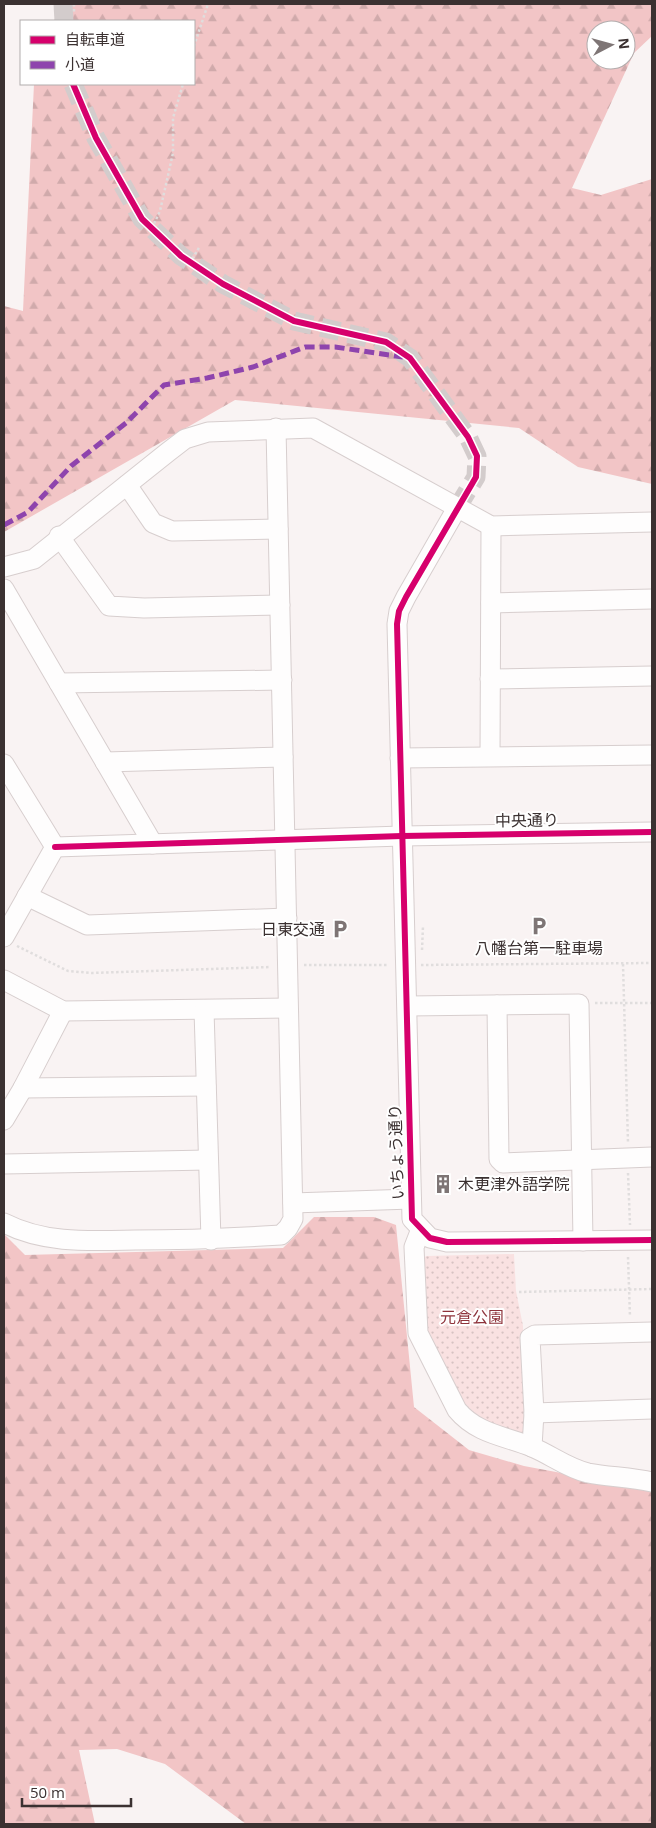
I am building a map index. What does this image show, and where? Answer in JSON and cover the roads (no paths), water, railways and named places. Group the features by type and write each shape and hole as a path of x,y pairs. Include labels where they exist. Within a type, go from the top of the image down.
{"street":[{"path":"4,1223 15,1229 53,1239 76,1242 211,1240 281,1235 293,1218 287,1008 280,966 287,918 276,428"},
{"path":"4,567 34,559 59,536 185,439 208,432 314,428 492,526 652,522"},
{"path":"127,485 153,523 172,531 278,529"},
{"name":"いちょう通り","path":"421,1229 412,1218 411,1199 408,1006 397,624 399,611 457,508"},
{"path":"490,756 492,526"},
{"path":"59,536 109,606 144,608 280,605"},
{"path":"4,589 153,844"},
{"path":"491,603 652,599"},
{"path":"490,679 652,676"},
{"path":"59,683 282,680"},
{"path":"400,758 652,755"},
{"path":"105,762 283,757"},
{"path":"4,764 55,847 27,896 7,940"},
{"name":"中央通り","path":"55,847 285,838 652,832"},
{"path":"27,896 88,925 287,918"},
{"path":"4,980 63,1011 287,1008"},
{"path":"408,1006 578,1004 583,1241"},
{"path":"497,1005 499,1159 503,1163 652,1157"},
{"path":"204,1010 211,1240"},
{"path":"4,1120 63,1011"},
{"path":"23,1088 206,1086"},
{"path":"4,1164 208,1160"},
{"path":"293,1202 411,1199"},
{"path":"652,1240 629,1248 583,1241 446,1242 430,1238 421,1229 414,1247 418,1333 457,1410 466,1420 494,1436 532,1447 556,1460 586,1472 652,1482"},
{"path":"532,1447 534,1413 530,1338 535,1335 652,1332"},
{"path":"534,1413 652,1409"}],"tunnel":[{"path":"63,4 64,20"},
{"path":"73,85 96,138 142,219 181,256 223,284 294,321 386,342 410,358 468,437 477,456 476,477 457,508"}],"place":[{"name":"八幡台第一駐車場","path":"539,926"},
{"name":"日東交通","path":"340,929"},
{"name":"木更津外語学院","path":"443,1184"}],"park label":[{"name":"元倉公園","path":"472,1317"}]}
